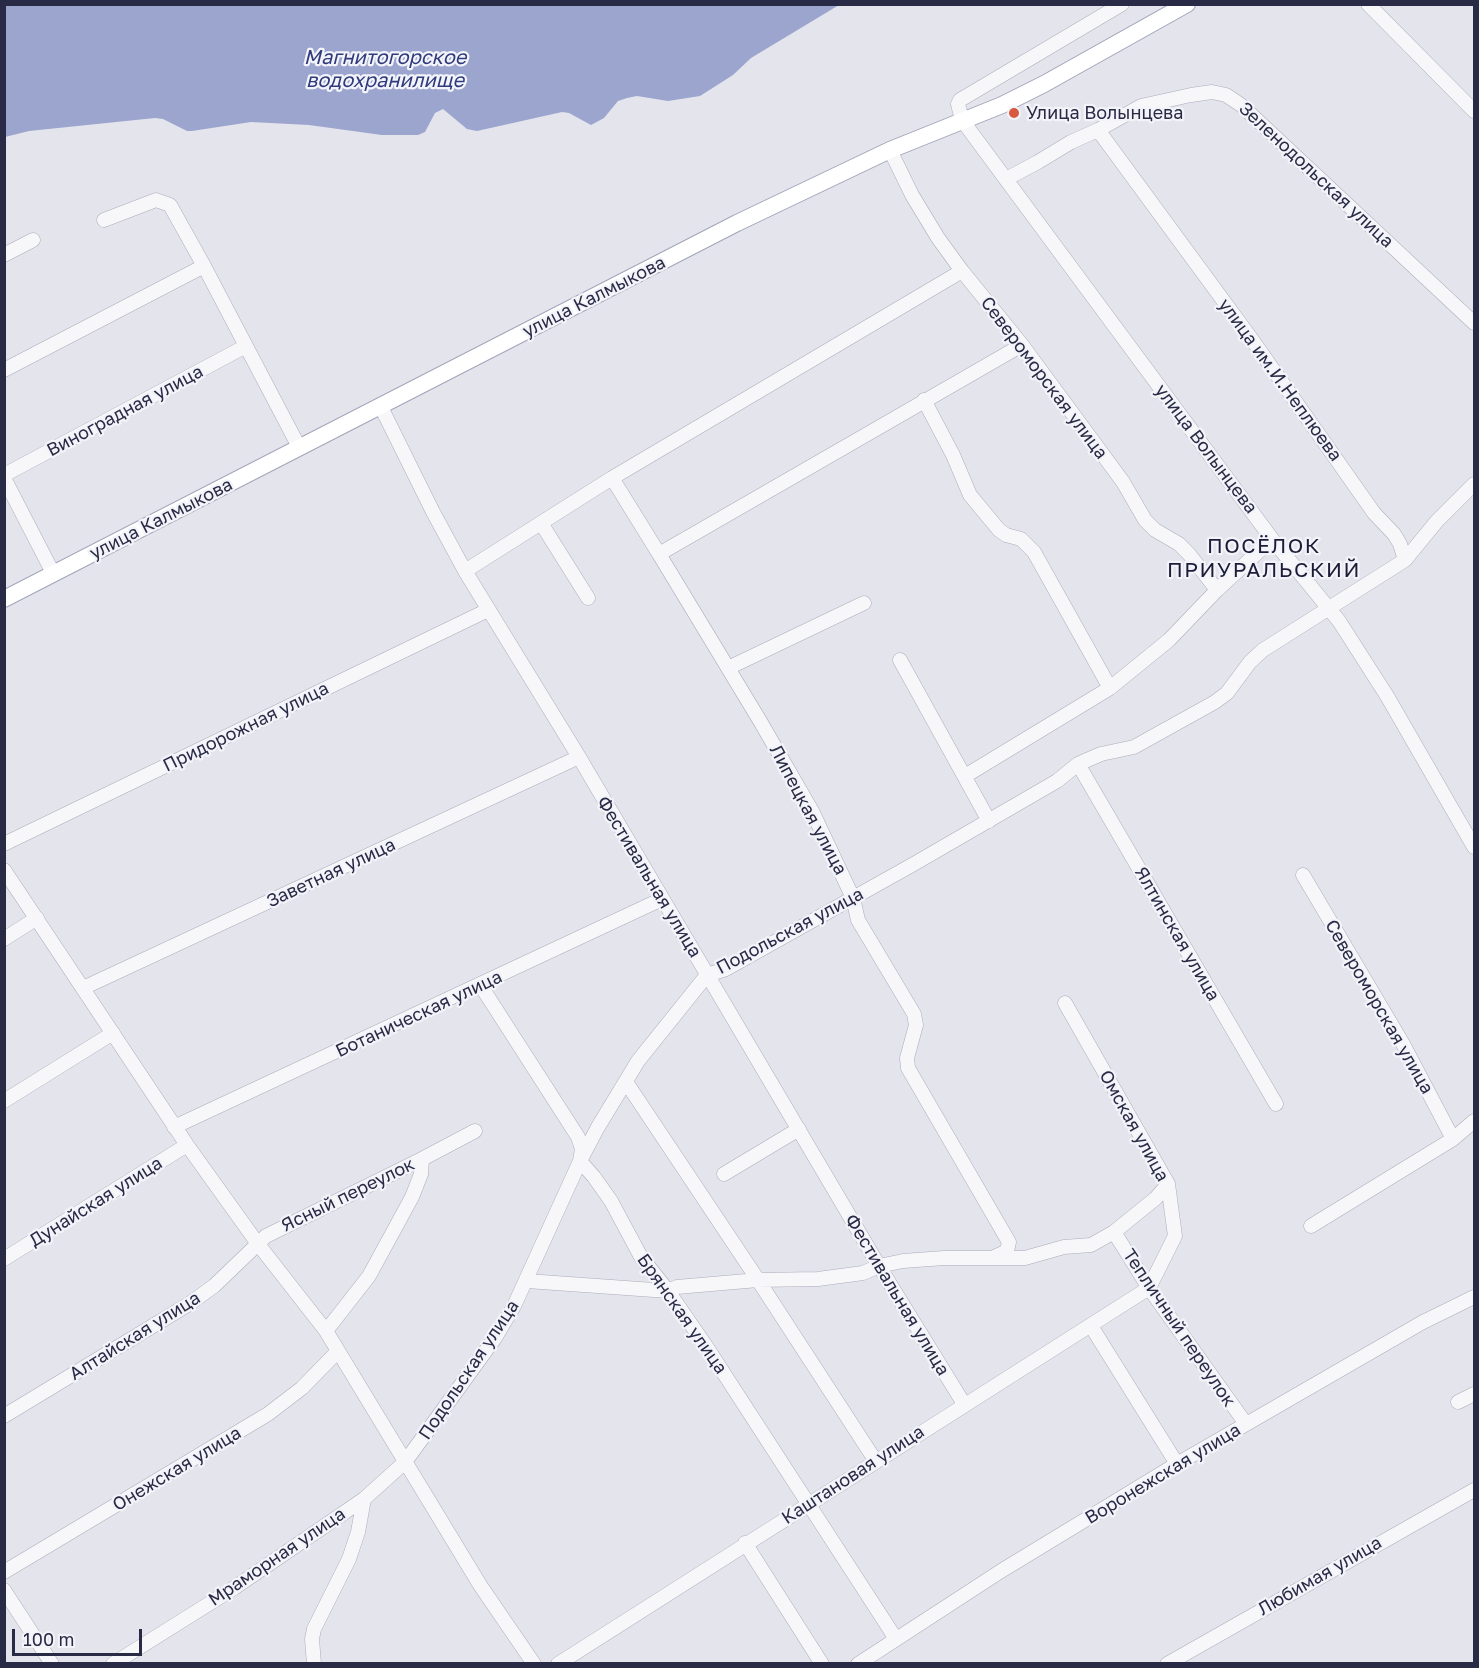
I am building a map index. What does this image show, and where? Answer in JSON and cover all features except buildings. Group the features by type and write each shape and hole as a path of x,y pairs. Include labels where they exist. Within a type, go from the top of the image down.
{"main road":[{"name":"улица Калмыкова","path":"4,599 737,223 890,150 1002,105 1044,84 1187,4"}],"street":[{"path":"962,120 958,104 960,100 1122,4"},
{"path":"1368,4 1474,111"},
{"name":"Зеленодольская улица","path":"1006,179 1071,142 1150,103 1212,92 1226,95 1241,105 1474,323"},
{"name":"улица Волынцева","path":"962,120 1272,539 1329,608 1387,696 1474,847"},
{"name":"улица им.И.Неплюева","path":"1098,130 1374,513 1394,534 1405,560"},
{"name":"Североморская улица","path":"890,150 926,219 962,271 1022,345 1123,482 1145,520 1155,530 1184,549 1216,590"},
{"path":"104,220 150,201 163,201 170,205 299,447"},
{"path":"4,255 33,240"},
{"path":"4,370 204,266"},
{"path":"465,571 612,478 962,271"},
{"path":"658,554 1022,345"},
{"name":"Виноградная улица","path":"4,477 246,346"},
{"path":"924,400 953,455 970,495 985,516 999,530 1028,543 1110,688"},
{"name":"Фестивальная улица","path":"381,407 465,571 579,757 879,1266 964,1404"},
{"path":"4,477 53,573"},
{"name":"Липецкая улица","path":"612,478 812,811 854,898 858,920 916,1020 908,1068 1009,1242 1007,1251 994,1257"},
{"path":"1329,608 1405,560 1437,521 1474,484"},
{"path":"541,523 588,598"},
{"path":"964,776 1110,688 1169,640 1216,590 1272,539"},
{"path":"728,668 864,603"},
{"name":"Подольская улица","path":"405,1462 495,1338 514,1306 580,1161 638,1061 707,975 726,969 854,898 1057,781 1078,764 1101,754 1134,747 1215,702 1227,693 1250,662 1263,650 1329,608"},
{"name":"Придорожная улица","path":"4,844 488,609"},
{"path":"900,660 989,820"},
{"name":"Заветная улица","path":"83,988 579,757"},
{"name":"Ялтинская улица","path":"1078,764 1276,1104"},
{"path":"4,870 174,1127 258,1244 326,1331 480,1585 534,1664"},
{"name":"Североморская улица","path":"1303,876 1404,1044 1453,1139"},
{"name":"Ботаническая улица","path":"174,1127 481,986 662,899"},
{"path":"4,939 37,918"},
{"name":"Брянская улица","path":"481,986 578,1137 582,1149 580,1161 611,1201 641,1257 668,1292 896,1639"},
{"name":"Омская улица","path":"1065,1003 1168,1184 1175,1236 1149,1288"},
{"path":"4,1101 113,1033"},
{"path":"626,1082 875,1460"},
{"path":"1311,1226 1453,1139 1474,1121"},
{"path":"724,1174 799,1129"},
{"path":"422,1159 475,1131"},
{"name":"Дунайская улица","path":"4,1259 187,1145"},
{"name":"Ясный переулок","path":"258,1244 266,1236 422,1159"},
{"name":"Ясный переулок","path":"326,1331 374,1266 412,1197 421,1174 422,1159"},
{"path":"527,1281 668,1292 677,1287 758,1280 818,1279 863,1273 879,1266 923,1259 1025,1258 1064,1247 1091,1245 1113,1232 1156,1198 1168,1184"},
{"name":"Тепличный переулок","path":"1113,1232 1149,1288 1246,1424"},
{"name":"Алтайская улица","path":"4,1416 181,1310 214,1286 258,1244"},
{"name":"Каштановая улица","path":"558,1664 875,1460 1149,1288"},
{"name":"Воронежская улица","path":"858,1664 1001,1571 1176,1464 1423,1322 1474,1297"},
{"path":"1091,1326 1176,1464"},
{"name":"Онежская улица","path":"4,1572 268,1414 302,1388 338,1351"},
{"path":"1458,1402 1474,1394"},
{"name":"Мраморная улица","path":"113,1664 234,1588 364,1499 405,1462"},
{"name":"Любимая улица","path":"1167,1664 1474,1490"},
{"path":"314,1664 312,1640 314,1629 349,1559 358,1532 364,1499"},
{"path":"745,1543 822,1664"},
{"path":"4,1590 52,1664"}],"water":[{"name":"Магнитогорское водохранилище","path":"4,5 839,5 751,58 733,75 700,96 668,101 637,96 627,98 618,101 604,118 591,125 569,113 562,112 477,131 467,129 443,109 435,113 425,132 418,135 382,135 309,125 251,122 187,131 163,119 155,118 29,131 5,137"}],"place":[{"name":"Улица Волынцева","path":"1014,113"}],"district":[{"name":"ПОСЁЛОК ПРИУРАЛЬСКИЙ","path":"1264,558"}]}
